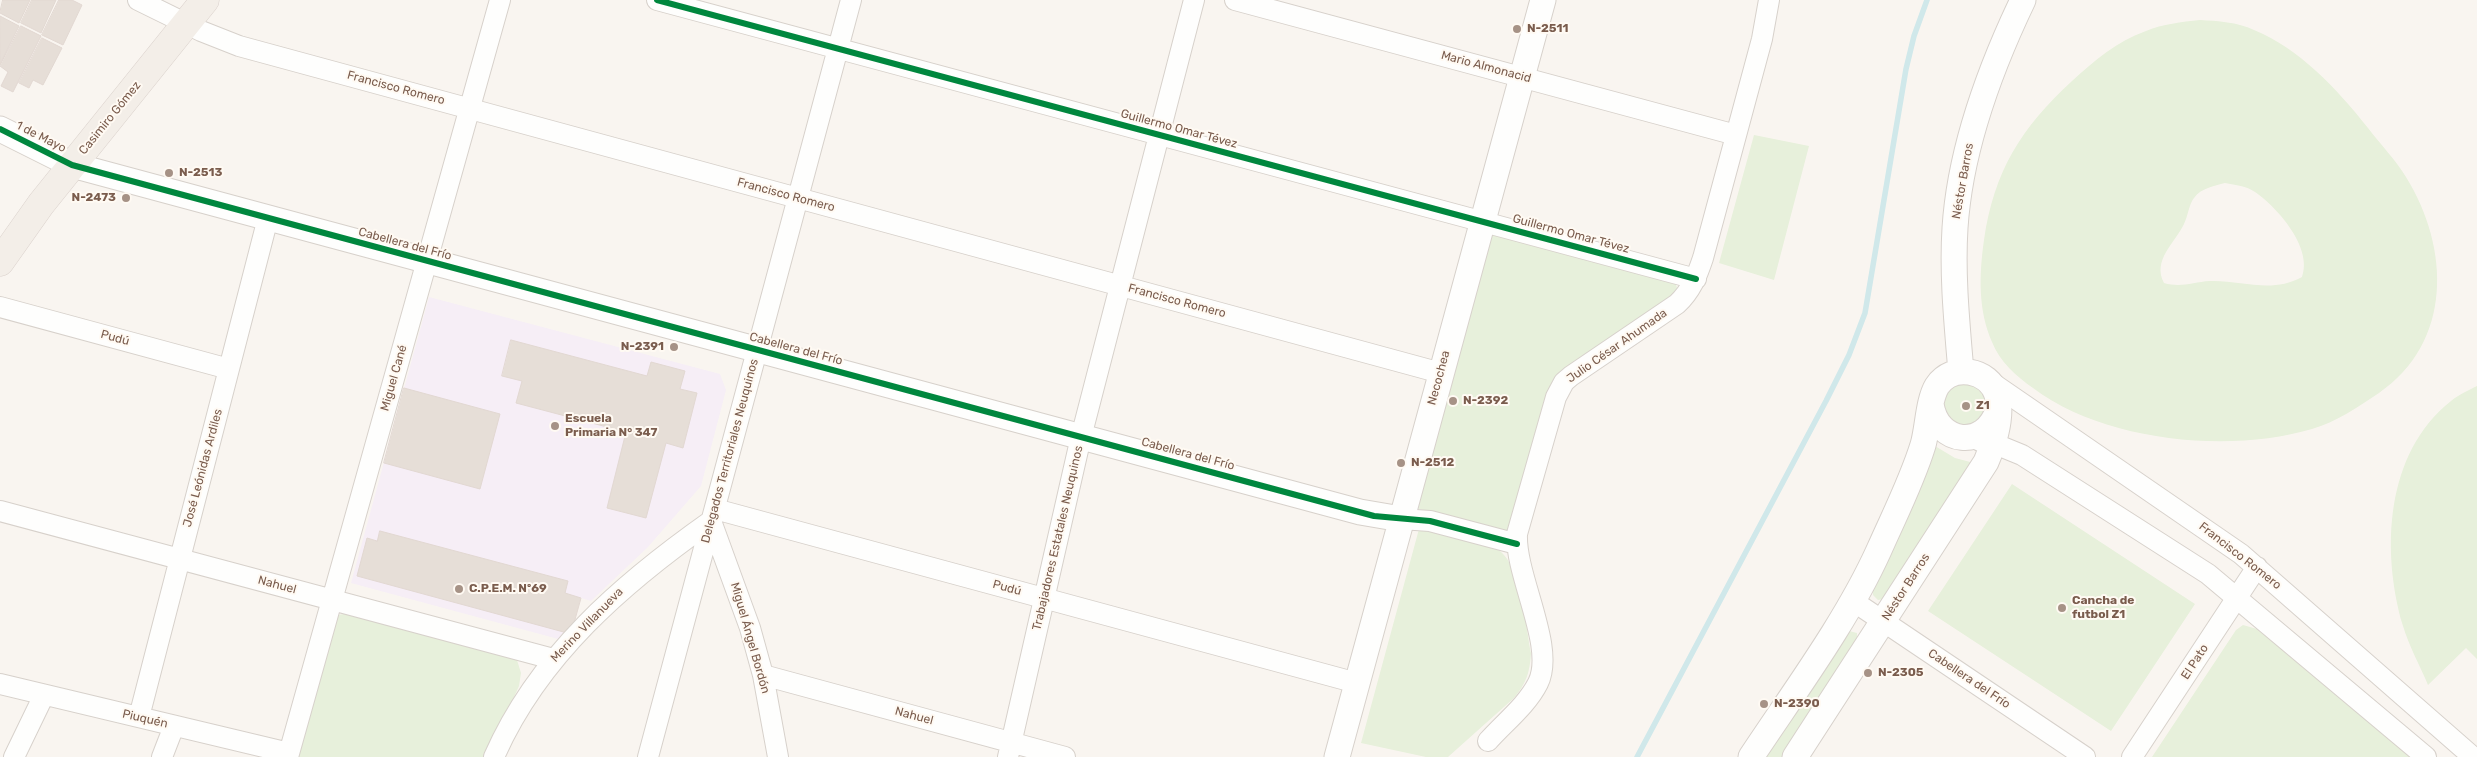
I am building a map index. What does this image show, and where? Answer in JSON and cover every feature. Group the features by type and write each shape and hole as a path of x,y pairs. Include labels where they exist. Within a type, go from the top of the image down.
{"main road":[{"name":"Casimiro Gómez","path":"0,262 17,235 205,0"}],"street":[{"name":"Miguel Cané","path":"289,755 500,0"},
{"name":"Guillermo Omar Tévez","path":"657,0 1696,279"},
{"name":"Delegados Territoriales Neuquinos","path":"648,757 851,0"},
{"name":"Trabajadores Estatales Neuquinos","path":"1010,750 1081,437 1194,0"},
{"name":"Mario Almonacid","path":"1235,0 1736,135"},
{"name":"Necochea","path":"1337,757 1543,0"},
{"name":"Julio César Ahumada","path":"1488,741 1530,695 1538,682 1542,668 1542,650 1517,544 1520,522 1553,406 1564,382 1670,310 1684,297 1696,279 1762,38 1769,0"},
{"name":"Néstor Barros","path":"1961,372 1954,253 1959,189 1968,148 1987,86 2023,0"},
{"name":"Francisco Romero","path":"145,1 186,24 239,46 1441,373"},
{"name":"1 de Mayo","path":"0,129 72,166"},
{"name":"Cabellera del Frío","path":"72,166 1374,516 1430,521 1517,544"},
{"name":"José Leónidas Ardiles","path":"139,717 268,218"},
{"name":"Pudú","path":"0,307 229,369"},
{"path":"1751,757 1853,601 1879,551 1915,466 1925,437 1933,394 1944,379 1961,372 1970,372 1987,379"},
{"name":"Francisco Romero","path":"1987,379 2196,521 2257,567 2473,757"},
{"name":"Néstor Barros","path":"1795,757 1976,480 1993,444 1998,410 1996,393 1987,379"},
{"path":"1932,404 1936,422 1950,434 1993,444 2029,459 2191,562 2237,598 2426,757"},
{"path":"1959,437 1976,436 1984,432 1995,419 1998,410"},
{"name":"Nahuel","path":"0,511 553,660"},
{"name":"Pudú","path":"713,515 1044,598 1357,683"},
{"name":"Merino Villanueva","path":"494,757 523,702 553,660 623,588 713,515"},
{"name":"Miguel Ángel Bordón","path":"713,515 763,675 778,757"},
{"name":"El Pato","path":"2132,757 2257,567"},
{"name":"Cabellera del Frío","path":"1853,601 2085,757"},
{"name":"Nahuel","path":"763,675 1010,750 1065,757"},
{"name":"Piuquén","path":"0,684 289,755"},
{"path":"14,757 44,695"},
{"path":"162,757 174,726"}],"shaded area":[{"name":"Escuela Primaria N° 347","path":"429,297 720,374 726,390 701,486 648,547 591,601 581,598 562,640 351,583"}],"green space":[{"path":"2200,20 2221,21 2248,27 2287,48 2317,72 2344,99 2393,158 2421,205 2431,234 2436,263 2437,292 2432,321 2421,348 2403,372 2379,393 2355,409 2321,426 2279,437 2243,441 2167,438 2130,431 2094,420 2062,406 2033,388 2009,368 1995,349 1984,317 1981,292 1982,253 1989,215 2003,172 2024,134 2054,98 2072,81 2097,59 2125,40 2152,29","holes":["2225,183 2252,190 2283,218 2303,254 2304,266 2302,277 2279,285 2256,285 2222,281 2182,285 2164,283 2161,275 2163,259 2184,224 2192,201 2204,190"]},
{"path":"1754,135 1809,146 1774,280 1719,263"},
{"path":"1493,230 1675,281 1679,295 1554,380 1511,535 1416,508"},
{"path":"1953,384 1976,384 1989,402 1981,423 1958,428 1943,411 1943,396"},
{"path":"2477,386 2477,659 2466,648 2428,685 2405,633 2396,597 2392,567 2391,536 2394,505 2401,475 2413,448 2429,423 2454,399"},
{"path":"1935,446 1955,458 1974,463 1883,599 1878,600 1873,595 1873,591"},
{"name":"Cancha de futbol Z1","path":"2012,484 2195,604 2111,731 1928,611"},
{"path":"1419,529 1481,543 1498,550 1506,557 1512,568 1521,597 1531,653 1530,666 1522,688 1514,698 1448,757 1426,757 1361,743"},
{"path":"344,614 508,656 517,660 521,673 519,686 487,757 291,757 337,615"},
{"path":"2243,625 2257,629 2410,757 2152,757 2236,630"},
{"path":"1849,631 1857,633 1857,642 1782,757 1765,757"}],"building":[{"path":"3,0 30,0 19,23 0,13"},
{"path":"32,0 56,0 41,33 21,23"},
{"path":"59,0 72,0 82,5 63,45 42,35"},
{"path":"0,16 19,26 0,64"},
{"path":"21,26 41,36 13,92 1,86 8,72 0,66"},
{"path":"42,38 62,48 43,85 33,80 29,88 19,83"},
{"name":"Escuela Primaria N° 347","path":"511,340 647,376 651,362 685,371 680,389 697,393 683,448 666,443 646,518 607,508 626,432 516,403 522,381 502,376"},
{"path":"404,388 500,414 480,489 384,463"},
{"path":"380,531 568,581 565,593 581,598 571,634 357,576 367,538 377,541"}],"waterway":[{"path":"1637,757 1849,355 1865,313 1906,69 1914,36 1927,0"}],"cycle path":[{"path":"657,0 1696,279"},
{"path":"0,129 72,165 1374,516 1430,521 1517,544"}],"place":[{"name":"N-2511","path":"1517,29"},
{"name":"N-2513","path":"169,173"},
{"name":"N-2473","path":"126,198"},
{"name":"N-2391","path":"674,347"},
{"name":"N-2392","path":"1453,401"},
{"name":"Z1","path":"1966,406"},
{"name":"Escuela Primaria N° 347","path":"555,426"},
{"name":"N-2512","path":"1401,463"},
{"name":"C.P.E.M. Nº69","path":"459,589"},
{"name":"Cancha de futbol Z1","path":"2062,608"},
{"name":"N-2305","path":"1868,673"},
{"name":"N-2390","path":"1764,704"}]}
